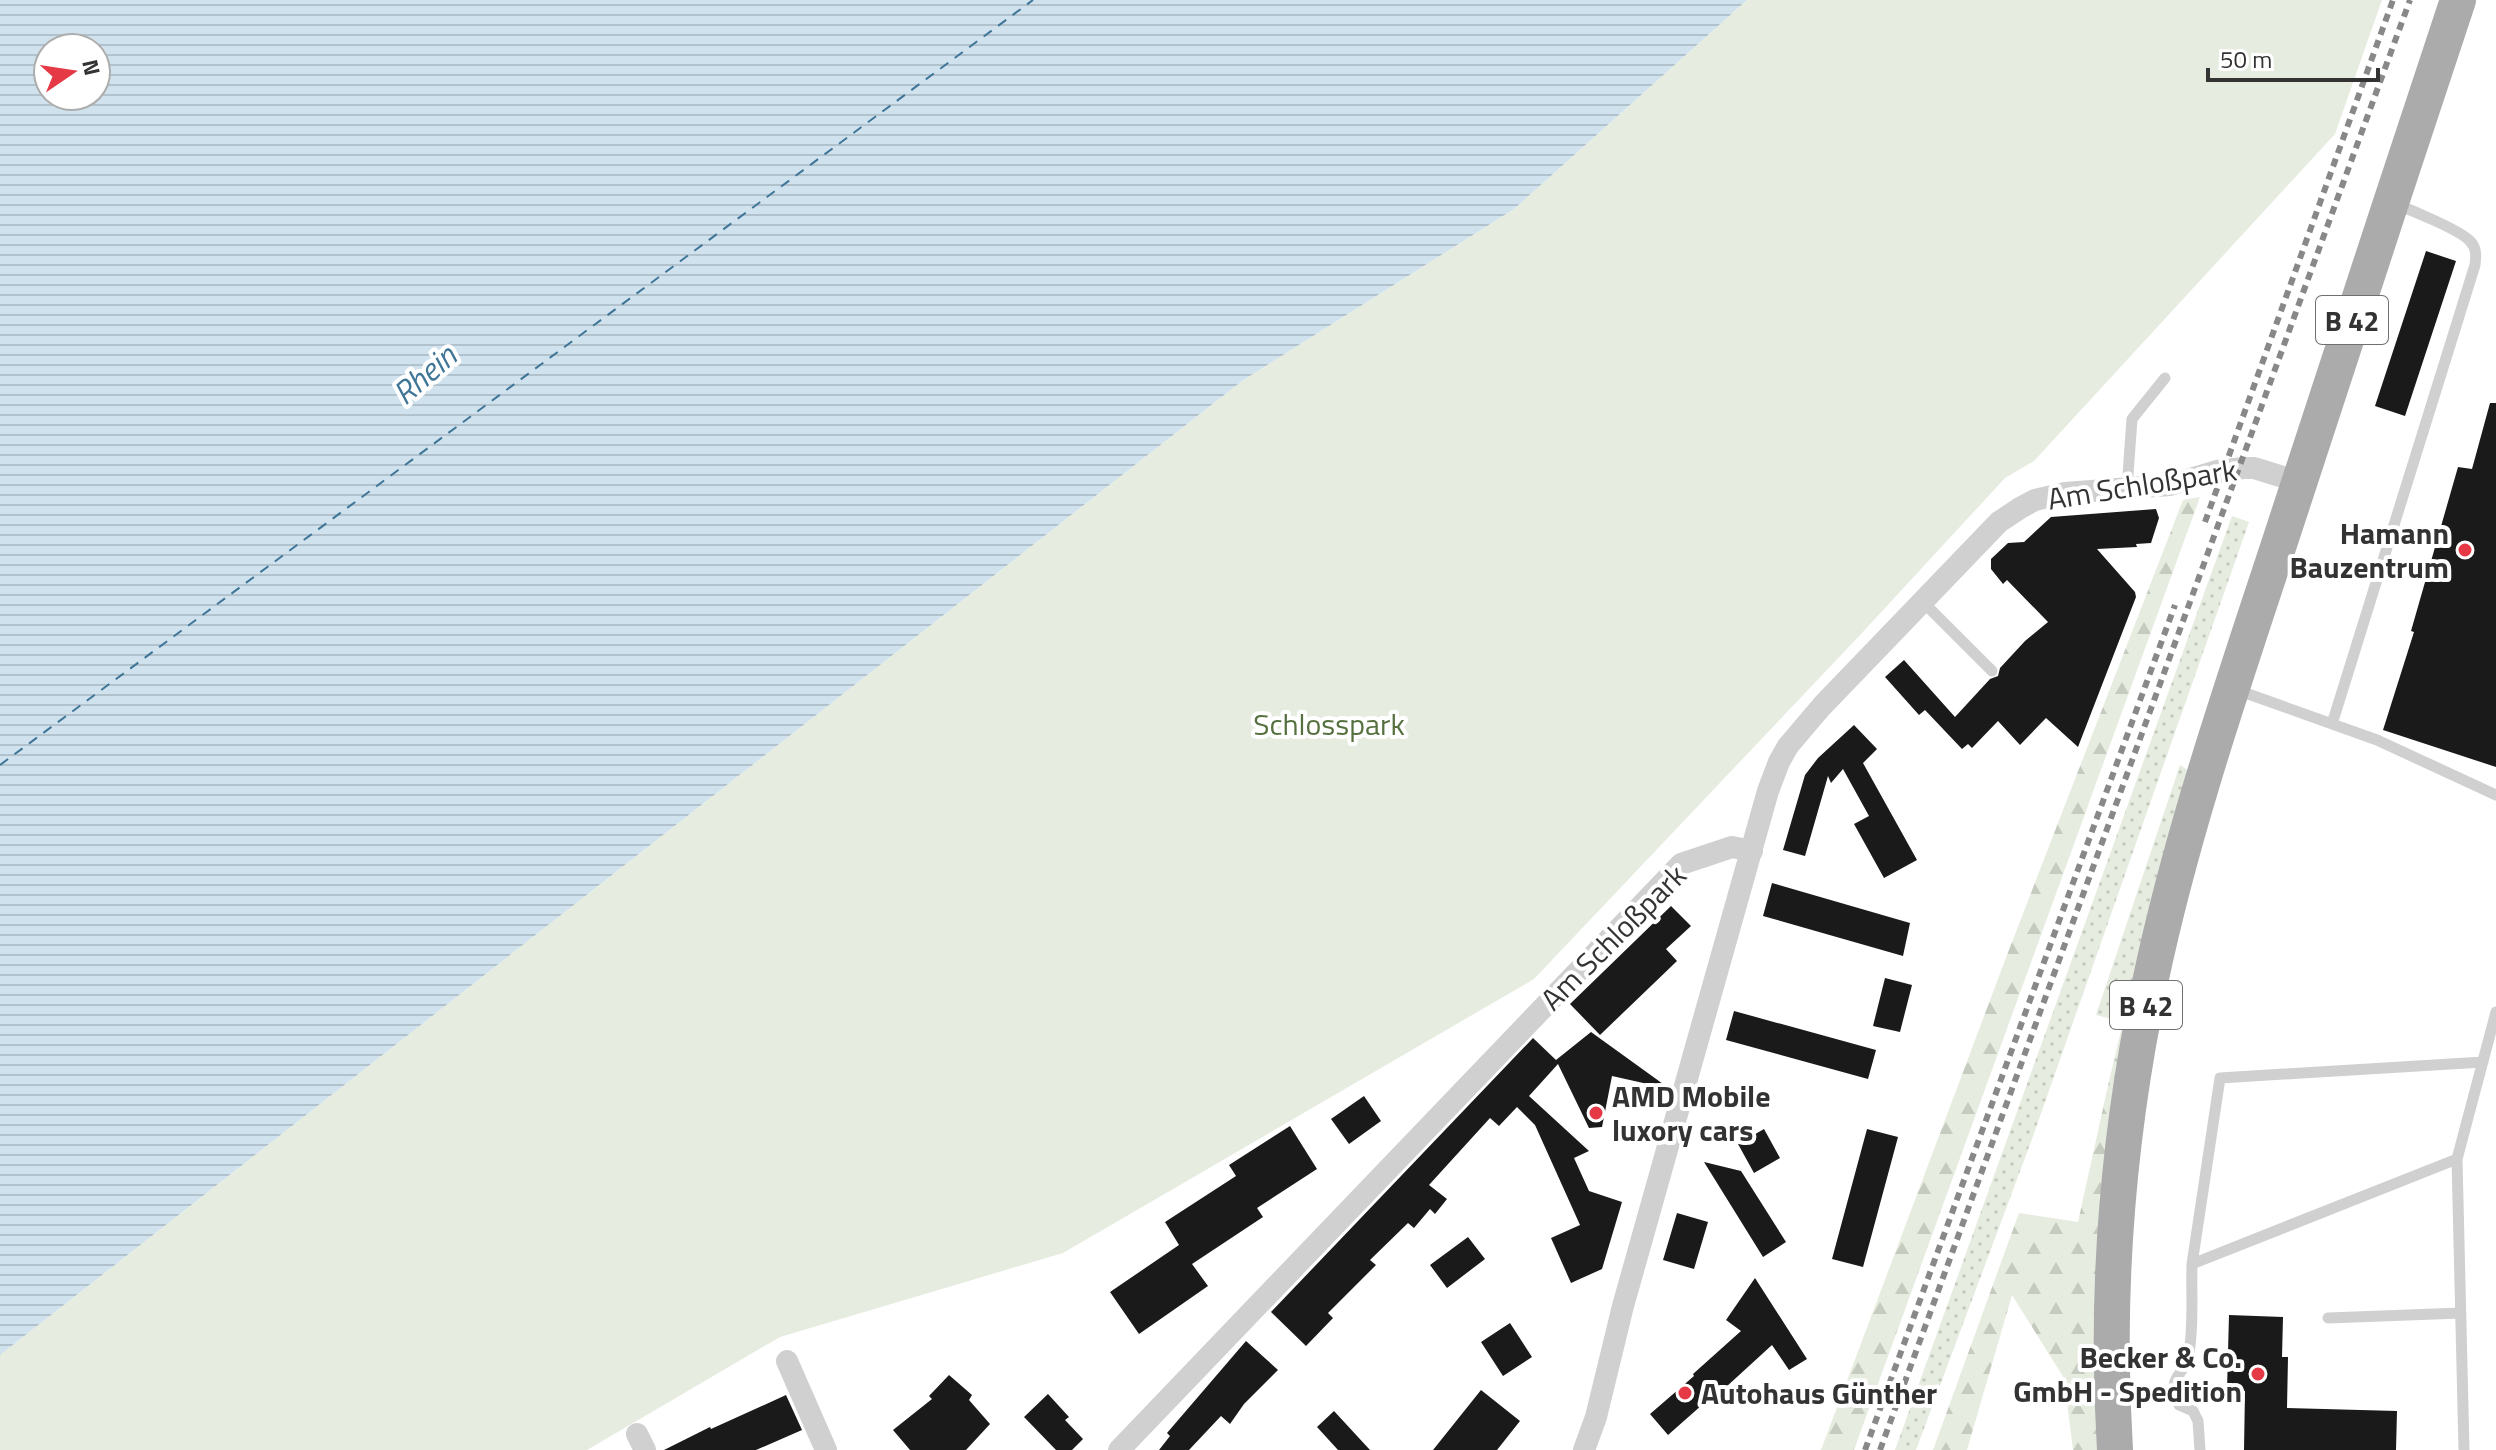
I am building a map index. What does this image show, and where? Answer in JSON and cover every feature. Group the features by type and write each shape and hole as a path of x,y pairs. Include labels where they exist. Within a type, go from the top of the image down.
{"main road":[{"name":"B 42","path":"2115,1450 2111,1346 2123,1148 2143,1016 2164,923 2215,738 2458,0"}],"street":[{"name":"Am Schloßpark","path":"1120,1450 1681,864 1732,847 1752,851 1768,791 1788,746 1822,706 1999,522 2020,508 2050,496 2081,490 2170,485 2217,471 2254,468 2299,482"},
{"path":"1584,1450 1596,1417 1623,1306 1752,851"},
{"path":"787,1361 826,1450"}],"lane":[{"path":"2332,724 2475,265 2476,251 2470,240 2391,202"},
{"path":"2127,488 2132,419 2165,378"},
{"path":"1921,601 1992,671"},
{"path":"2232,688 2377,740 2496,795"},
{"path":"2464,1450 2457,1159 2496,1012"},
{"path":"2200,1450 2198,1421 2193,1411 2179,1405 2173,1391 2174,1380 2189,1356 2192,1264 2220,1078 2483,1062"},
{"path":"2192,1264 2457,1159"},
{"path":"2328,1318 2461,1313"}],"green space":[{"name":"Schlosspark","path":"1747,0 2382,0 2335,134 2034,461 2005,478 1534,979 1063,1253 780,1337 587,1450 0,1450 0,1355 1242,381 1514,209"},
{"path":"2200,497 1854,1450 1821,1450 2007,955 2183,500"},
{"path":"2232,516 2249,522 2032,1139 1916,1450 1895,1450"},
{"path":"2180,765 2189,771 2119,1095 2107,1090 2123,1022 2096,1015"},
{"path":"2107,1090 2119,1095 2104,1450 2073,1450 2064,1378 2012,1295 1967,1450 1933,1450 2019,1213 2078,1222"}],"water":[{"name":"Rhein","path":"0,0 1747,0 1514,209 1242,381 0,1355"}],"building":[{"path":"2426,251 2456,261 2405,416 2375,406"},
{"path":"2490,403 2496,403 2496,767 2383,730 2414,632 2411,631 2458,467 2472,469"},
{"path":"2156,509 2159,518 2151,543 2136,544 2137,547 2097,549 2136,597 2078,747 2046,718 2020,745 1998,721 1972,748 1968,744 1962,749 1925,710 1919,715 1885,677 1904,660 1955,717 1990,679 1998,676 2000,668 2025,641 2048,622 2007,580 2003,584 1991,569 1991,559 2008,543 2024,542 2051,517"},
{"path":"1854,725 1877,749 1863,763 1917,860 1884,878 1854,824 1869,816 1843,769 1831,783 1828,776 1805,856 1783,850 1805,775 1818,758"},
{"path":"1772,883 1910,923 1903,956 1763,916"},
{"path":"1671,906 1691,926 1666,949 1677,961 1600,1035 1570,1004"},
{"path":"1885,978 1912,985 1900,1032 1873,1026"},
{"path":"1734,1011 1876,1050 1868,1079 1726,1040"},
{"path":"1591,1032 1670,1089 1612,1076 1602,1127 1589,1128 1558,1064 1529,1096 1589,1151 1574,1158 1589,1191 1622,1202 1602,1269 1571,1283 1551,1238 1580,1225 1535,1125 1517,1107 1499,1126 1490,1118 1429,1185 1447,1199 1435,1214 1430,1209 1414,1228 1408,1223 1370,1260 1376,1265 1328,1313 1333,1318 1306,1346 1271,1312 1533,1038 1556,1060"},
{"path":"1364,1096 1381,1121 1349,1144 1331,1119"},
{"path":"1290,1126 1317,1169 1257,1208 1263,1217 1192,1264 1208,1286 1139,1334 1110,1292 1179,1245 1165,1222 1236,1176 1229,1165"},
{"path":"1764,1129 1780,1158 1754,1173 1738,1144"},
{"path":"1867,1129 1898,1137 1863,1267 1832,1259"},
{"path":"1704,1162 1741,1171 1786,1242 1763,1257"},
{"path":"1677,1213 1708,1222 1694,1269 1663,1260"},
{"path":"1468,1237 1485,1259 1447,1288 1430,1265"},
{"path":"1755,1278 1807,1359 1789,1370 1772,1345 1668,1435 1650,1414 1741,1331 1726,1320"},
{"name":"Becker & Co. GmbH - Spedition","path":"2229,1315 2283,1317 2282,1357 2288,1357 2287,1408 2397,1411 2396,1450 2244,1450 2245,1391 2227,1390"},
{"path":"1510,1323 1532,1357 1503,1376 1481,1342"},
{"path":"1246,1341 1278,1370 1244,1404 1230,1424 1221,1416 1189,1450 1159,1450 1170,1436 1167,1433"},
{"path":"949,1375 972,1395 969,1400 990,1424 966,1450 910,1450 893,1430 932,1399 929,1396"},
{"path":"1481,1390 1520,1421 1497,1450 1433,1450"},
{"path":"1048,1394 1069,1417 1065,1420 1083,1439 1072,1450 1056,1450 1024,1417"},
{"path":"786,1395 802,1430 756,1450 664,1450 710,1427"},
{"path":"1334,1411 1370,1450 1338,1450 1317,1427"}],"ferry route":[{"path":"0,765 1033,0"}],"railway":[{"path":"2205,522 2393,0"},
{"path":"1880,1450 2410,0"},
{"path":"1865,1450 2175,605"}],"place":[{"name":"Hamann Bauzentrum","path":"2465,550"},
{"name":"AMD Mobile luxory cars","path":"1596,1113"},
{"name":"Becker & Co. GmbH - Spedition","path":"2258,1374"},
{"name":"Autohaus Günther","path":"1685,1393"}]}
